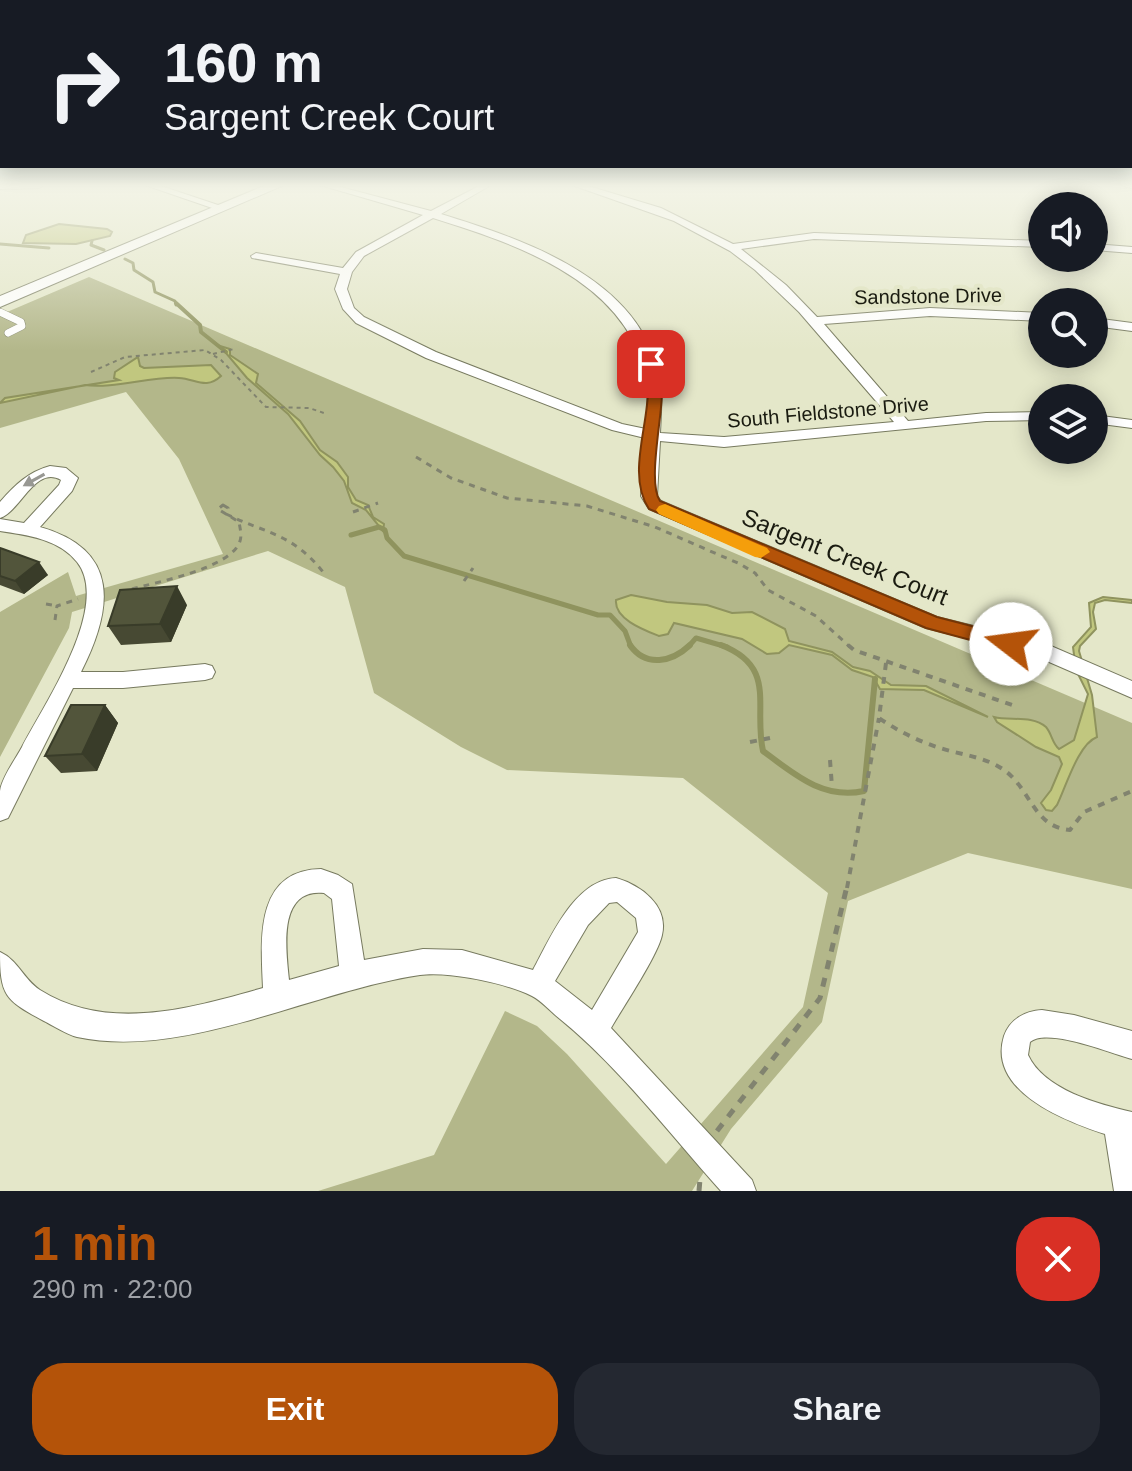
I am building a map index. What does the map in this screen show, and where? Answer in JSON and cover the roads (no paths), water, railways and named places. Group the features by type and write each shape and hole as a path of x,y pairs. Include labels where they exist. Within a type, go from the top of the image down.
{"street":[{"path":"0,302 145,241"},
{"path":"256,256 346,272 370,246 380,241"},
{"path":"502,241 537,252 597,287 632,325 651,364 655,389 651,434"},
{"path":"720,241 772,279 814,321 904,425"},
{"path":"732,247 780,241"},
{"path":"945,241 1028,244"},
{"path":"1108,248 1132,250"},
{"name":"South Fieldstone Drive","path":"346,272 341,289 344,301 360,320 474,373 617,427 697,441 751,441 986,417 1028,416"},
{"name":"Sandstone Drive","path":"814,321 930,312 1028,316"},
{"path":"1108,324 1132,327"},
{"path":"1108,421 1132,424"},
{"name":"Sargent Creek Court","path":"651,434 649,496 655,505 933,623 1037,648 1132,690"},
{"path":"0,513 32,479 55,472 64,473 70,478 66,487 29,528"},
{"path":"0,525 48,533 85,558 98,596 96,617 0,811"},
{"path":"67,680 123,680 205,672"},
{"path":"277,996 276,911 286,894 299,884 316,880 331,882 343,893 353,975"},
{"path":"539,985 587,907 599,895 610,889 624,892 640,902 651,918 650,935 595,1030"},
{"path":"0,965 28,998 76,1023 136,1028 204,1018 353,975 423,962 462,963 539,985 595,1030 741,1191"},
{"path":"1129,1191 1125,1125 1061,1102 1033,1085 1021,1070 1015,1051 1016,1038 1026,1026 1042,1023 1132,1045"}],"lane":[{"path":"0,312 21,322 22,326 8,333"}],"waterway":[{"path":"92,241 91,245 104,250"},
{"path":"0,244 49,248"},
{"path":"125,259 133,263 134,270 153,282 155,292 175,301 176,305"},
{"path":"176,303 200,325 201,332 226,352"},
{"path":"351,535 379,527 385,530 387,538 404,556 598,615 610,615 625,631 630,646"},
{"path":"689,646 696,638 722,646"},
{"path":"630,646 651,660 667,659 689,646"},
{"path":"722,646 727,647"},
{"path":"722,646 739,654 757,676 763,751 810,783 835,792 864,791 875,679"}]}
